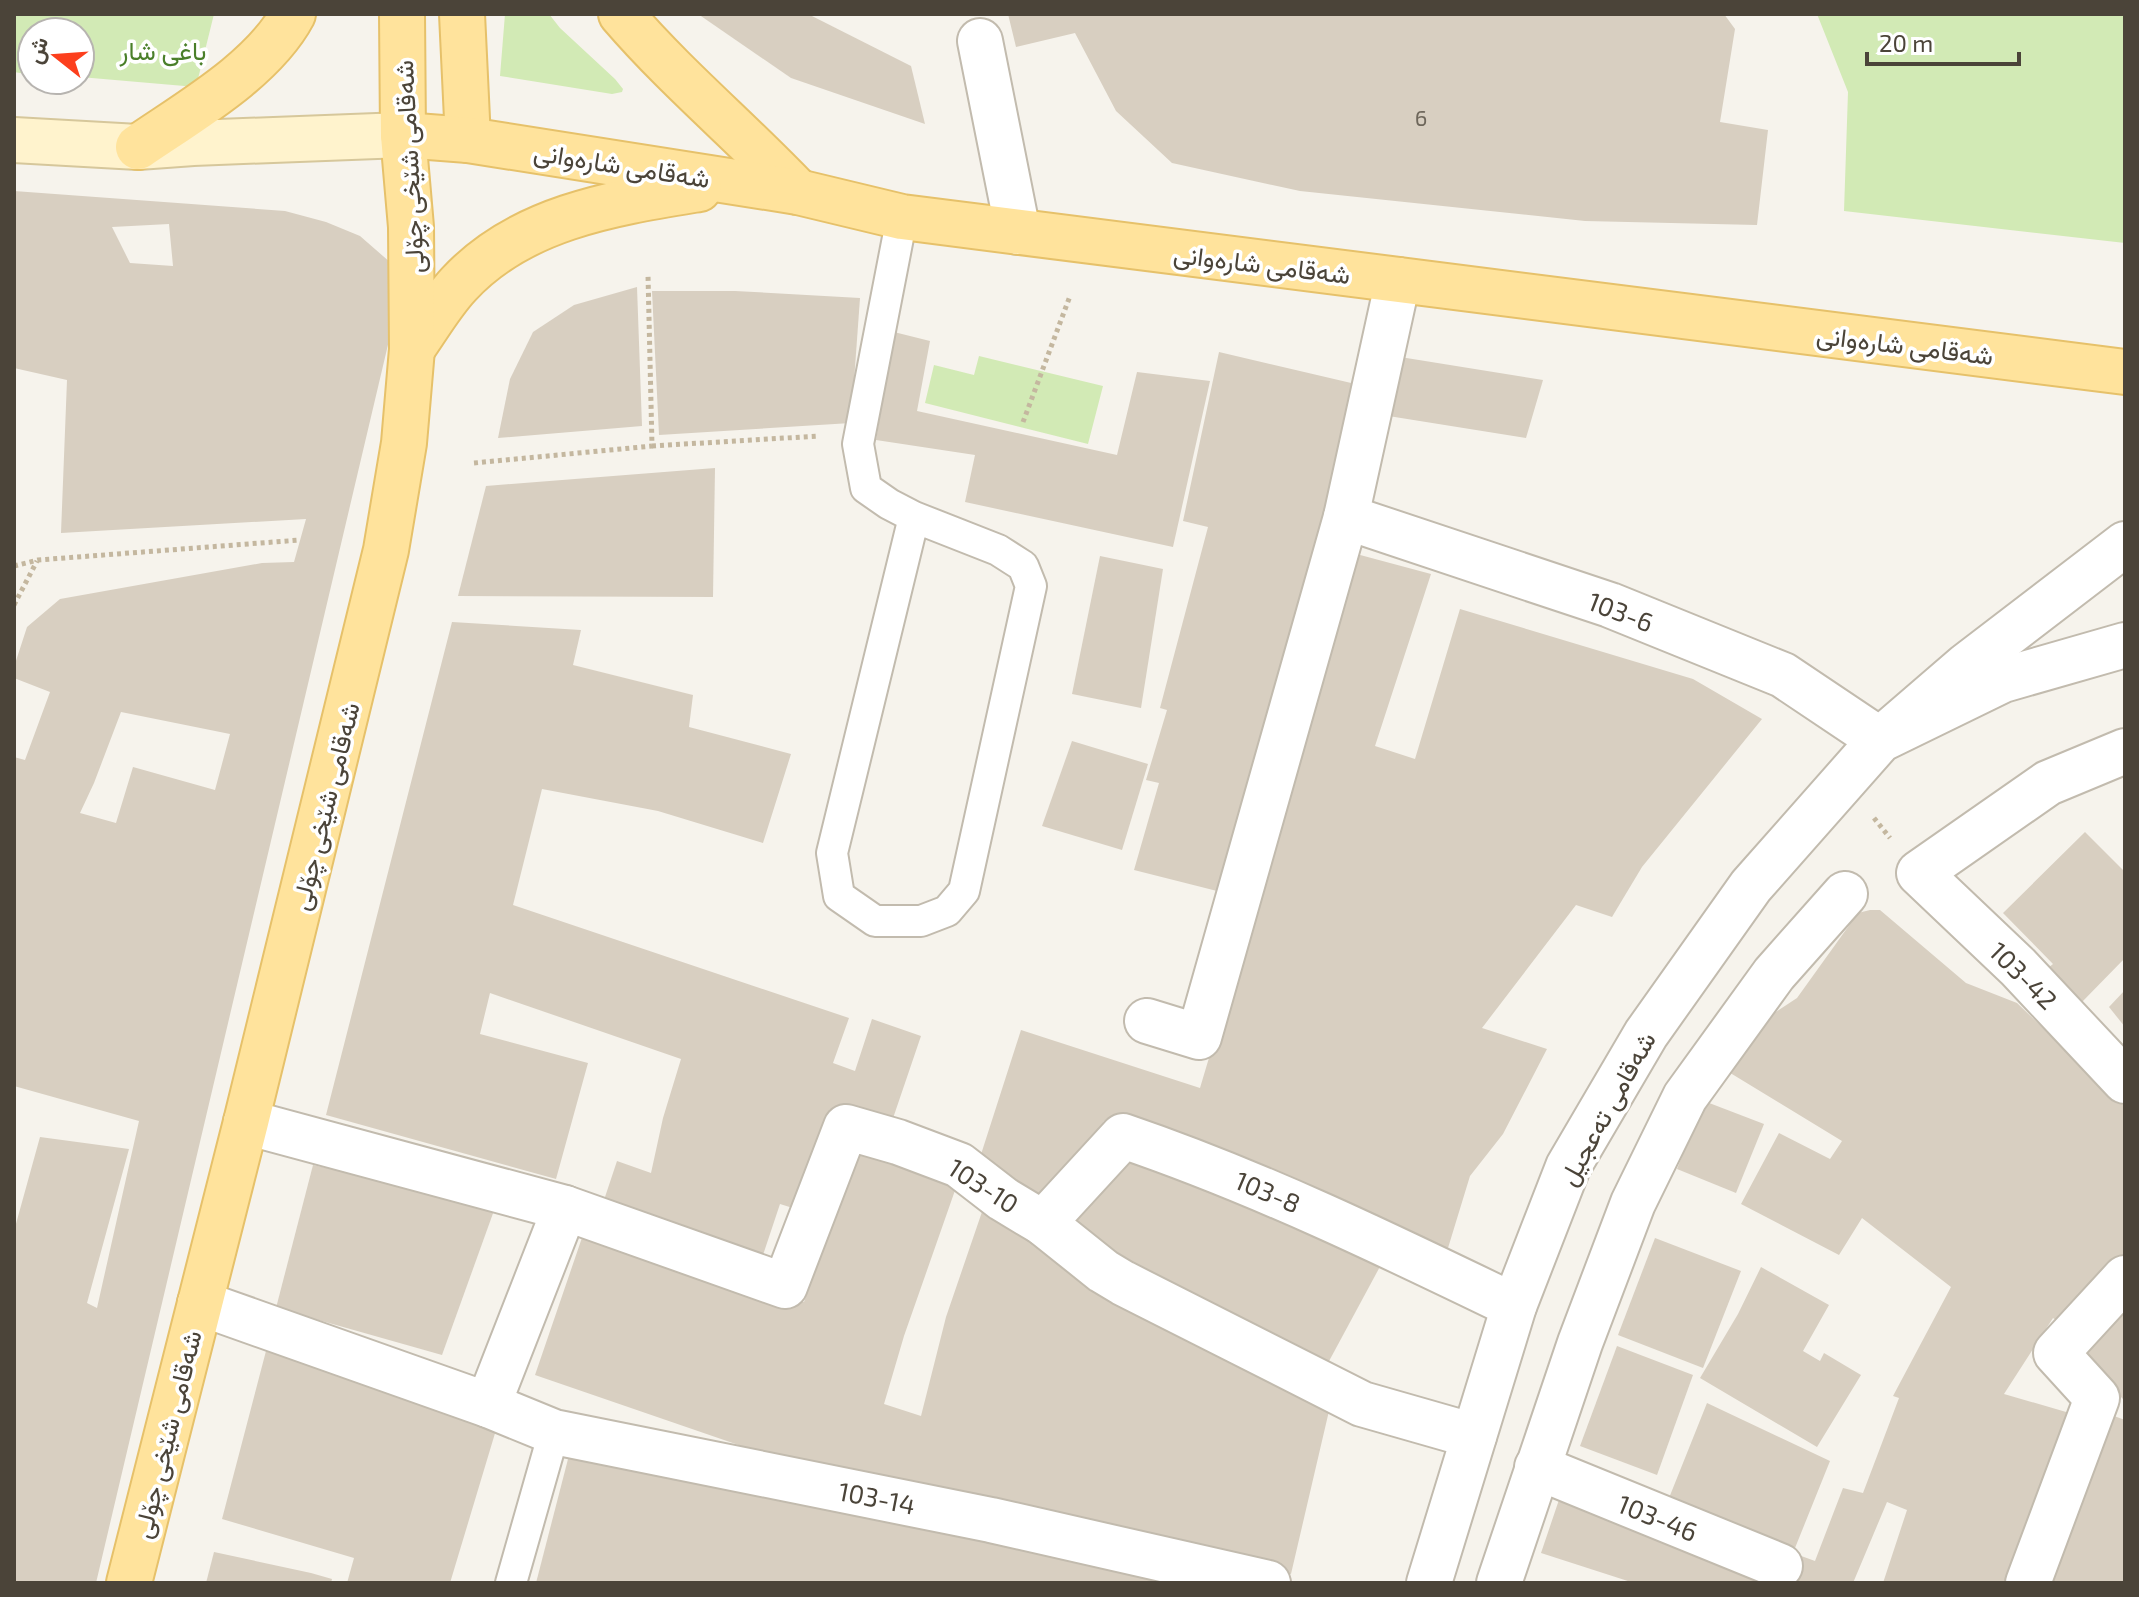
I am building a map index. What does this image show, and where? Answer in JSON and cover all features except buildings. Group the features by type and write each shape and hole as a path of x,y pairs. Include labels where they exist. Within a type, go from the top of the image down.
{"main road":[{"path":"138,147 200,105 250,65 284,30 293,14"},
{"name":"شەقامی شێخی چۆلی","path":"129,1583 386,550 404,443 412,349 411,227 403,135 402,14"},
{"path":"462,14 468,140"},
{"path":"621,14 659,58 747,139 798,192"},
{"path":"14,140 138,147 403,135"},
{"name":"شەقامی شارەوانی","path":"403,135 468,140 798,192 902,217 2125,372"},
{"path":"412,349 458,285 494,253 527,236 566,217 609,204 737,183"}],"street":[{"path":"980,41 1018,232"},
{"path":"1147,1021 1199,1037 1346,517 1398,280"},
{"name":"103-6","path":"1346,517 1610,605 1783,675 1880,740"},
{"name":"شەقامی تەعجیل","path":"1429,1583 1514,1306 1568,1167 1646,1034 1751,886 1880,740 1967,665 2125,544"},
{"name":"شەقامی تەعجیل","path":"1880,740 2003,680 2125,645"},
{"path":"1919,873 2048,783 2121,758"},
{"name":"103-42","path":"1919,873 2018,967 2125,1081"},
{"path":"1499,1583 1537,1467 1633,1203 1685,1097 1774,974 1845,894"},
{"path":"246,1122 565,1208 488,1405"},
{"name":"103-10","path":"565,1208 785,1286 846,1127 959,1165 1123,1283 1362,1404 1474,1436"},
{"name":"103-8","path":"1043,1223 1123,1136 1198,1161 1322,1214 1514,1306"},
{"path":"2028,1583 2097,1398 2056,1353 2125,1278"},
{"name":"103-14","path":"200,1303 488,1405 554,1432 991,1520 1268,1583"},
{"name":"103-46","path":"1537,1467 1780,1566"}],"lane":[{"path":"902,217 858,444 866,488 914,517 998,550 1023,566 1031,586 964,891 947,911 921,921 875,921 839,896 832,853 914,517"},
{"path":"511,1583 554,1432"}],"path":[{"path":"648,275 652,446"},
{"path":"1023,422 1070,296"},
{"path":"474,463 652,446 860,434"},
{"path":"14,566 38,560 300,540"},
{"path":"14,605 38,560"},
{"path":"1843,781 1919,873"}],"green space":[{"name":"باغی شار","path":"14,14 214,14 196,87 96,78 96,16 16,16 14,72"},
{"path":"505,14 549,14 615,79 622,92 612,94 500,76"},
{"path":"1817,14 2125,14 2125,243 1844,211 1848,92"},
{"path":"979,356 1103,386 1088,444 925,403 934,365 974,375"}]}
